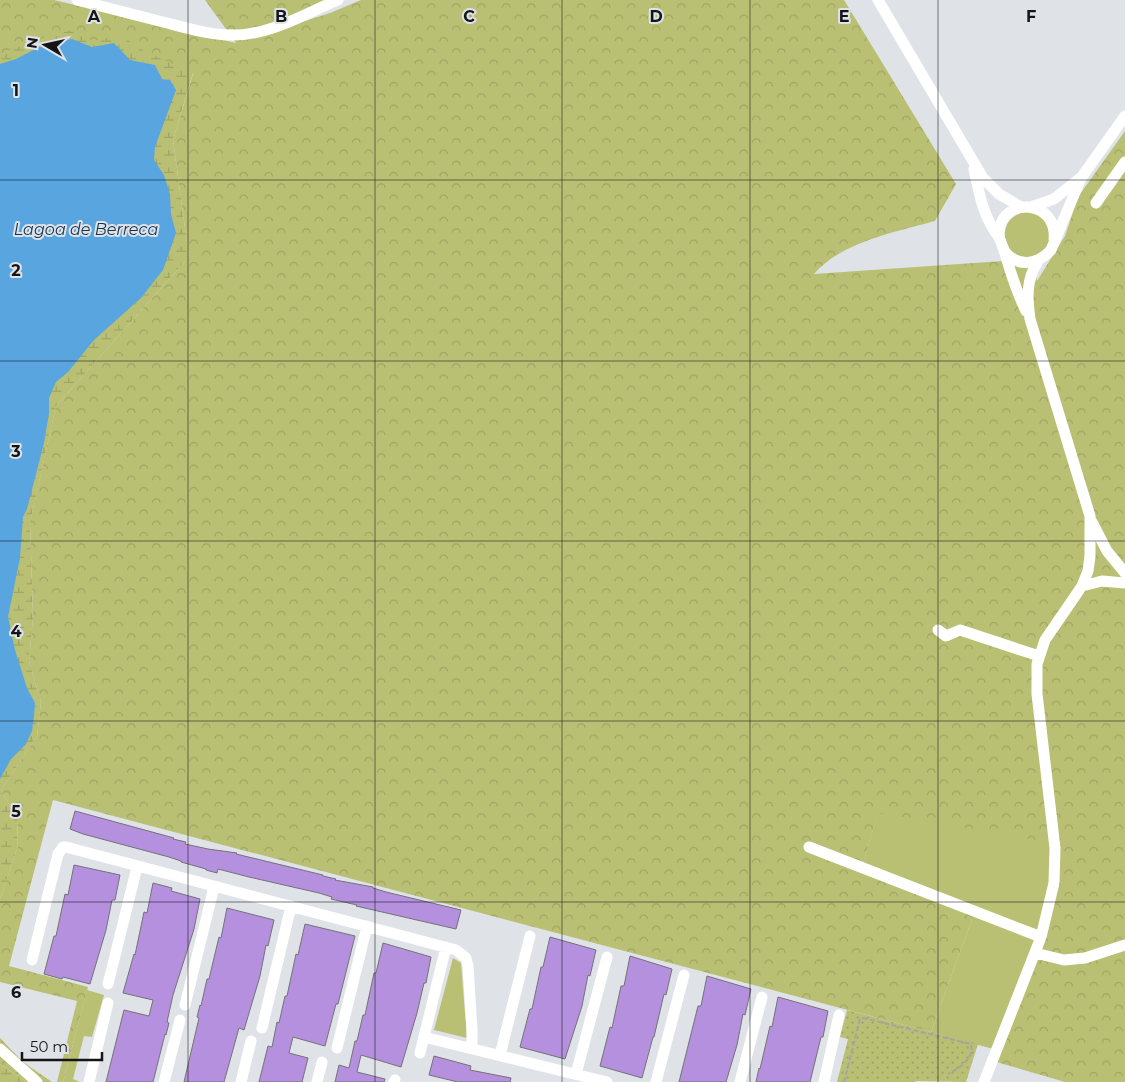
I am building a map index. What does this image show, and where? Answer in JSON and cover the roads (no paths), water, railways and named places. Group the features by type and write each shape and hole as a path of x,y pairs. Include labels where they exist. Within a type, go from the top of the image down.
{"street":[{"path":"77,0 189,28 225,35 238,35 268,30 338,0"},
{"path":"878,0 983,178 998,194 1026,207 1037,208 1048,216 1054,227 1054,240"},
{"path":"1030,319 1028,284 1032,269 1051,250 1081,178 1125,116"},
{"path":"973,162 984,211 992,229 999,237 1016,289 1030,319 1090,516 1098,536 1107,551 1125,573"},
{"path":"1096,203 1125,162"},
{"path":"999,237 1001,223 1009,213 1054,199 1081,178"},
{"path":"1004,251 1016,261 1027,263 1038,261"},
{"path":"984,1082 1041,937 1054,883 1055,848 1036,678 1039,656 1045,640 1082,586 1088,571 1090,516"},
{"path":"1082,586 1102,581 1125,583"},
{"path":"938,630 946,636 960,630 1039,656"},
{"path":"32,960 58,854 63,847 446,947 461,953 466,958 468,966 472,1047"},
{"path":"809,847 1041,937"},
{"path":"108,984 137,866"},
{"path":"185,1005 214,887"},
{"path":"262,1028 291,906"},
{"path":"336,1048 367,926"},
{"path":"500,1055 530,936"},
{"path":"1035,953 1064,960 1085,958 1125,945"},
{"path":"420,1053 446,947"},
{"path":"576,1074 607,957"},
{"path":"656,1082 684,975"},
{"path":"740,1082 762,997"},
{"path":"88,1082 108,1003"},
{"path":"824,1082 839,1015"},
{"path":"164,1082 180,1020"},
{"path":"424,1036 607,1082"},
{"path":"241,1082 251,1041"},
{"path":"0,1049 37,1082"},
{"path":"317,1082 322,1062"}],"water":[{"name":"Lagoa de Berreca","path":"72,39 92,47 114,43 130,60 155,65 162,79 170,80 176,90 155,147 154,160 164,175 170,194 171,214 176,233 163,270 141,298 94,340 68,372 56,382 49,398 49,413 44,443 27,509 23,517 20,558 8,617 15,650 27,688 35,703 34,716 32,731 26,744 11,759 0,779 0,64 16,59 45,44"}]}
